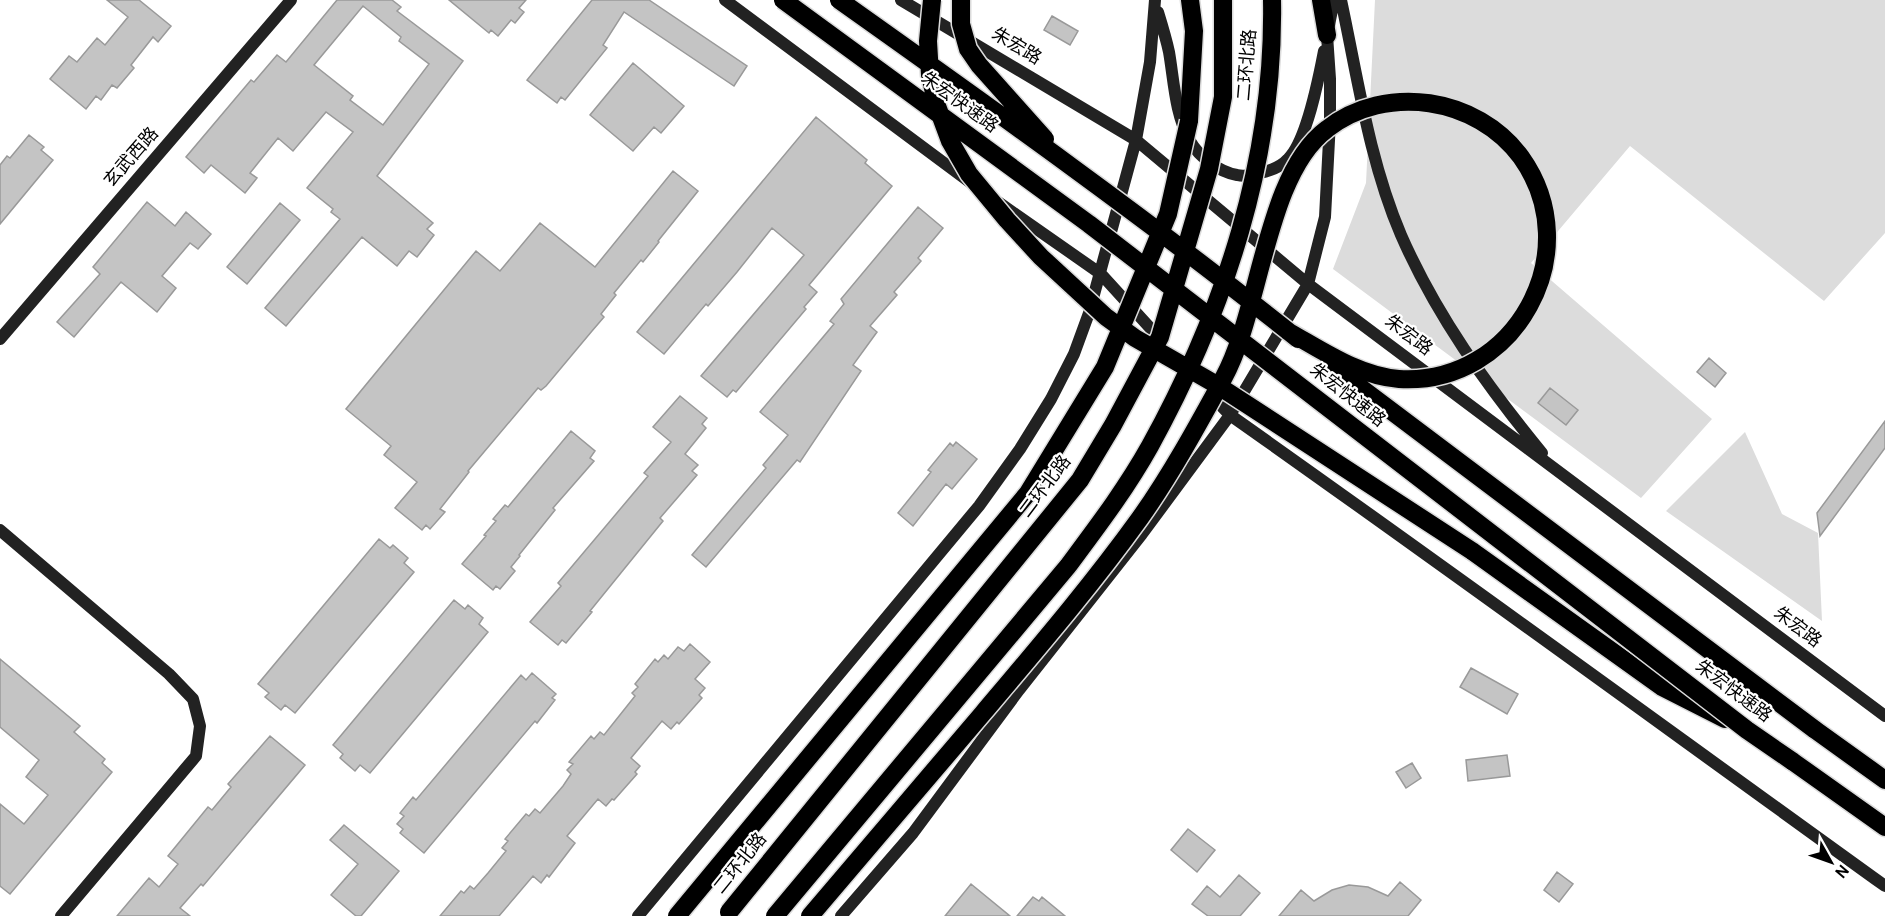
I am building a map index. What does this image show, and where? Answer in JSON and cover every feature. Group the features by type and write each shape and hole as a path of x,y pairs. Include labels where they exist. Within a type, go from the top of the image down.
{"highway":[{"name":"朱宏快速路","path":"783,0 1089,224 1747,730 1885,827"},
{"name":"朱宏快速路","path":"839,0 1063,162 1339,372 1885,780"},
{"path":"932,0 928,41 930,75 937,106 950,141 969,174 1006,220 1077,292 1135,338 1235,396 1472,551 1662,687 1747,730"},
{"path":"961,0 961,24 968,49 979,65 1063,162"},
{"path":"677,916 1028,493 1106,367 1168,214 1189,121 1194,31 1190,0"},
{"name":"二环北路","path":"728,914 1080,480 1113,425 1160,337 1209,169 1223,97 1223,0"},
{"name":"二环北路","path":"775,916 1068,566 1112,507 1149,447 1194,360 1226,276 1254,185 1263,136 1272,34 1272,0"},
{"path":"1321,0 1327,35"},
{"path":"810,916 1032,654 1142,515 1226,374 1245,323 1277,210 1296,166 1323,131 1343,118 1382,103 1404,101 1426,103 1447,106 1486,124 1521,158 1533,178 1542,201 1547,249 1536,296 1524,317 1509,336 1490,352 1448,374 1399,379 1376,375 1353,367 1289,332"}],"main road":[{"name":"玄武西路","path":"0,339 291,0"},
{"path":"725,0 944,164 1101,274 1230,415 1437,561 1885,886"},
{"name":"朱宏路","path":"900,0 1136,140 1308,284 1885,716"},
{"path":"1155,1 1168,49 1181,116 1190,141 1202,156 1217,168 1244,177 1271,170 1288,159 1300,140 1320,73 1334,0"},
{"path":"1341,0 1363,115 1401,234 1431,296 1469,360 1554,468"},
{"path":"638,916 980,506 1020,449 1051,399 1074,354 1101,274 1136,140 1150,62 1155,1"},
{"path":"841,916 913,833 1019,690 1142,534 1230,415 1308,284 1325,217 1330,79 1327,35"},
{"path":"0,530 169,674 193,699 200,726 196,756 61,916"}],"shaded area":[{"path":"1375,0 1885,0 1885,233 1824,301 1630,146 1531,263 1712,419 1641,498 1333,269 1366,183"},
{"path":"1745,432 1782,514 1818,533 1822,621 1666,511"}],"building":[{"path":"107,0 139,0 171,26 158,42 153,37 131,65 134,68 117,88 112,85 101,100 96,96 86,109 50,79 69,56 77,62 97,38 105,45 128,17"},
{"path":"337,0 392,0 401,7 397,11 463,61 377,176 433,223 427,229 434,235 417,257 409,251 397,266 362,237 286,326 265,308 340,219 331,212 333,209 307,188 353,132 326,112 293,151 278,138 250,173 257,178 245,193 211,165 204,173 186,157 251,80 254,82 277,55 286,62","holes":["363,6 401,37 399,41 429,64 383,125 350,100 353,96 314,65"]},
{"path":"449,0 526,0 519,8 524,12 515,23 511,20 498,36 491,30 489,33"},
{"path":"592,0 649,0 747,66 734,86 624,12 603,45 607,48 565,100 561,97 557,103 527,80"},
{"path":"1052,16 1078,31 1070,45 1044,30"},
{"path":"633,63 684,106 661,133 654,127 633,151 590,115"},
{"path":"816,117 867,160 865,163 892,186 809,285 817,292 804,307 806,309 736,392 733,390 727,397 701,376 804,255 772,228 708,306 706,304 664,354 637,332"},
{"path":"29,135 44,147 41,150 53,160 0,224 0,165 7,156 10,158"},
{"path":"673,171 698,191 643,262 641,260 614,293 616,295 601,314 604,317 546,386 541,390 538,388 468,471 440,509 445,512 430,529 426,525 422,530 395,508 417,482 384,455 391,446 346,409 476,251 500,271 540,223 595,267"},
{"path":"147,202 175,226 186,212 211,234 198,249 190,243 162,276 176,288 157,312 121,282 74,337 57,322 100,274 93,267"},
{"path":"280,203 300,220 247,284 227,267"},
{"path":"918,207 943,228 918,258 921,261 894,292 897,295 870,326 877,332 853,365 861,371 800,462 797,460 706,567 692,555 766,468 763,465 788,435 760,412 834,324 830,321 844,304 841,299"},
{"path":"1709,358 1726,373 1715,387 1697,372"},
{"path":"1550,388 1578,410 1566,425 1538,403"},
{"path":"680,396 707,418 702,424 706,428 685,454 698,465 692,471 697,475 660,518 663,521 590,611 592,612 566,643 562,640 558,645 530,622 561,586 558,583 648,476 644,473 671,442 653,427"},
{"path":"1885,421 1885,448 1820,536 1817,513"},
{"path":"571,431 595,451 590,458 594,461 553,508 555,510 519,555 511,567 515,571 500,589 496,586 493,590 462,564 486,536 484,535 496,521 493,519 505,505 508,507"},
{"path":"956,442 977,459 952,489 946,484 913,526 898,513 931,472 928,470 950,443 953,446"},
{"path":"379,539 390,548 393,545 408,558 404,563 414,572 295,713 285,705 281,710 265,697 269,693 258,684"},
{"path":"454,600 465,609 468,605 483,618 479,624 488,632 370,773 360,765 355,771 340,758 343,754 333,745"},
{"path":"690,644 710,662 695,679 705,688 699,695 702,698 679,724 677,722 671,729 662,721 631,758 640,766 635,772 637,774 606,806 598,799 567,836 575,843 549,877 547,875 541,883 533,876 499,916 440,916 461,891 464,893 470,886 474,889 488,873 506,851 502,848 508,841 505,839 526,814 529,816 535,809 540,813 563,786 571,774 567,770 573,764 569,762 591,736 594,739 600,732 604,735 635,696 632,693 638,687 635,684 655,659 658,662 664,655 668,659 678,647 684,651"},
{"path":"0,659 80,726 74,732 105,759 102,763 112,772 10,894 0,886 0,804 24,824 48,795 26,777 39,760 0,727"},
{"path":"1471,668 1518,694 1507,714 1460,687"},
{"path":"532,673 556,694 552,698 555,700 424,853 400,833 403,829 397,824 404,816 400,813 413,797 416,800 521,675 526,680"},
{"path":"270,736 305,765 203,886 201,884 180,908 190,916 117,916 149,878 159,887 178,864 168,856 208,807 212,810 231,787 228,784"},
{"path":"1507,755 1510,776 1468,781 1466,760"},
{"path":"1412,763 1421,778 1406,788 1396,772"},
{"path":"344,825 399,871 361,916 356,916 331,895 358,864 330,840"},
{"path":"1188,829 1215,850 1197,872 1171,850"},
{"path":"1557,872 1573,884 1559,902 1544,890"},
{"path":"1239,875 1260,893 1240,916 1208,916 1192,904 1207,886 1220,897"},
{"path":"1400,882 1421,900 1408,916 1279,916 1301,890 1314,901 1332,890 1349,885 1368,887 1388,896"},
{"path":"971,884 1010,916 945,916"},
{"path":"1033,897 1039,901 1042,897 1065,916 1017,916"}]}
